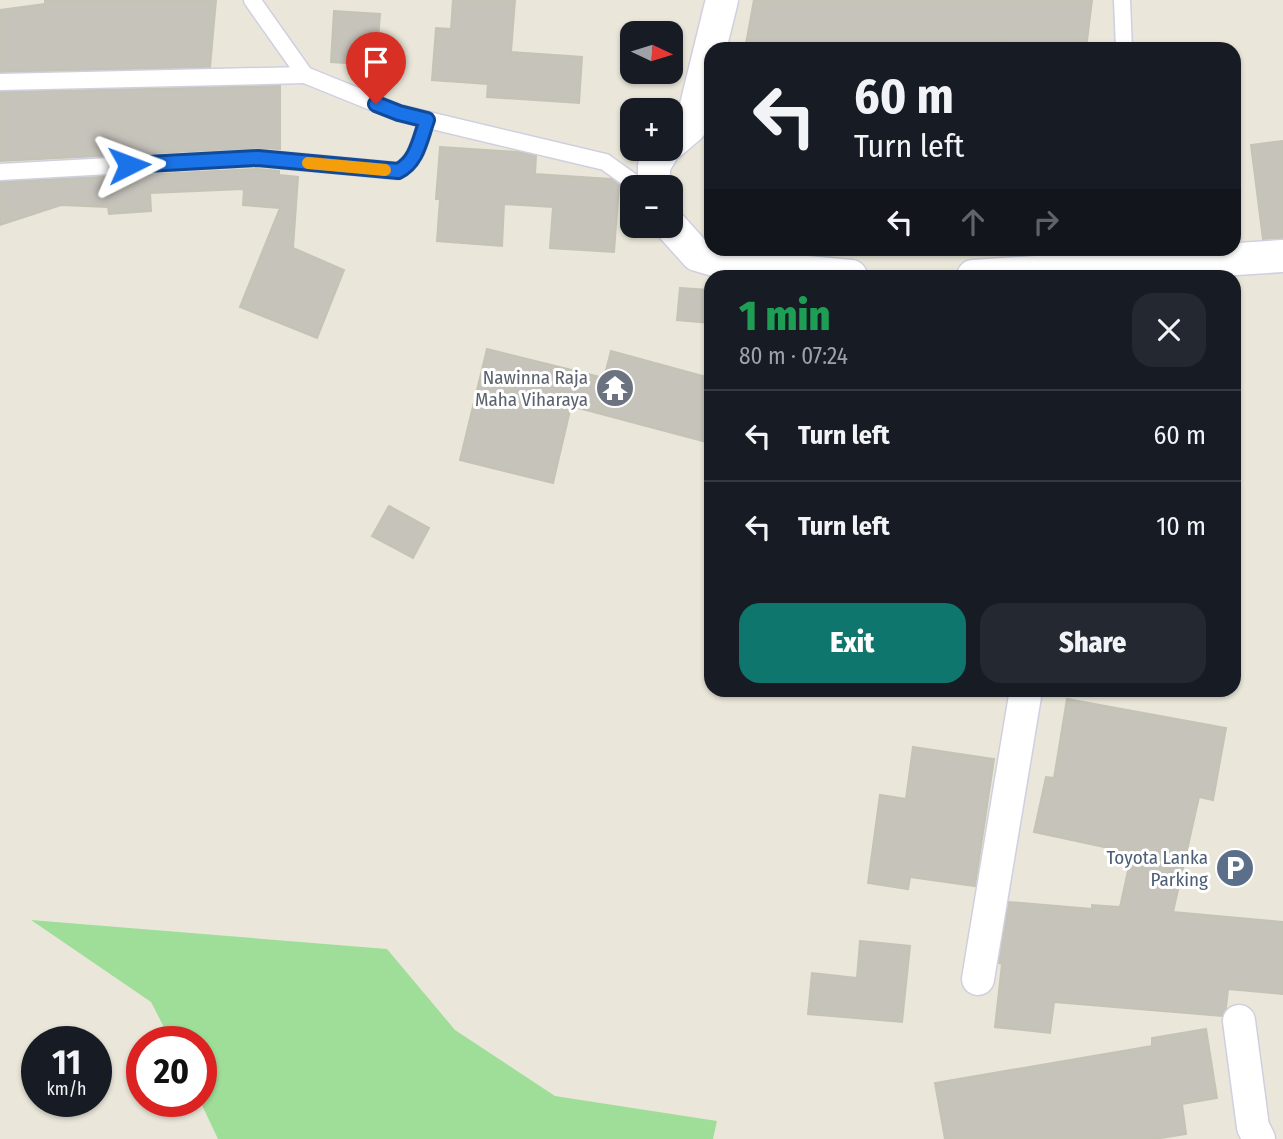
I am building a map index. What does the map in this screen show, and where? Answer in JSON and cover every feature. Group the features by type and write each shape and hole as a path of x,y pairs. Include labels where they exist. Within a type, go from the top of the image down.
{"street":[{"path":"712,42 722,0"},
{"path":"683,133 691,126 704,73"},
{"path":"682,238 697,255 731,265 786,270"},
{"path":"1052,270 1283,256"},
{"path":"978,979 1025,697"},
{"path":"1239,1021 1253,1127 1259,1139"}],"lane":[{"path":"252,0 305,75"},
{"path":"1122,0 1124,42"},
{"path":"0,82 305,75 399,113 605,162 623,175"},
{"path":"0,172 258,158 398,171 405,168 414,157 427,120"}],"green space":[{"path":"31,920 387,949 455,1030 555,1096 717,1121 713,1139 218,1139 208,1117 217,1117 217,1026 163,1026 151,1002"}],"building":[{"path":"216,0 210,67 0,72 0,10 45,4 45,1"},
{"path":"453,0 515,0 511,52 582,57 579,103 487,97 488,84 432,80 436,28 451,29"},
{"path":"754,0 1092,0 1087,42 746,42"},
{"path":"334,11 380,14 376,65 331,62"},
{"path":"280,86 280,149 0,161 0,92"},
{"path":"1283,141 1283,238 1263,239 1251,145"},
{"path":"440,147 518,152 536,156 535,174 611,179 619,185 614,252 550,248 553,207 504,204 502,246 437,241 440,199 436,199"},
{"path":"258,169 279,171 279,175 298,177 293,248 344,270 317,338 240,307 280,208 243,205 244,189 150,193 151,211 109,214 108,207 61,205 0,225 0,182"},
{"path":"680,288 704,290 704,322 677,320"},
{"path":"487,349 604,378 611,351 704,376 704,441 571,406 553,483 460,460"},
{"path":"389,506 429,528 413,558 372,536"},
{"path":"1067,699 1226,728 1213,800 1199,797 1173,912 1283,922 1283,994 1228,989 1226,1008 1222,1016 1054,1002 1050,1033 995,1027 1002,964 999,963 1009,902 1092,909 1092,905 1120,907 1132,853 1034,832 1046,777 1054,778"},
{"path":"913,747 994,759 975,886 910,877 908,889 868,883 880,795 906,799"},
{"path":"860,941 910,946 902,1022 808,1014 812,973 857,978"},
{"path":"1206,1029 1217,1098 1182,1104 1186,1134 1155,1139 945,1139 935,1083 1152,1046 1152,1038"}],"slow traffic":[{"path":"308,163 385,170"}],"place":[{"name":"Nawinna Raja Maha Viharaya","path":"615,388"},
{"name":"Toyota Lanka Parking","path":"1235,868"}],"route":[{"path":"129,165 258,158 398,171 405,168 414,157 427,120 376,104"}]}
